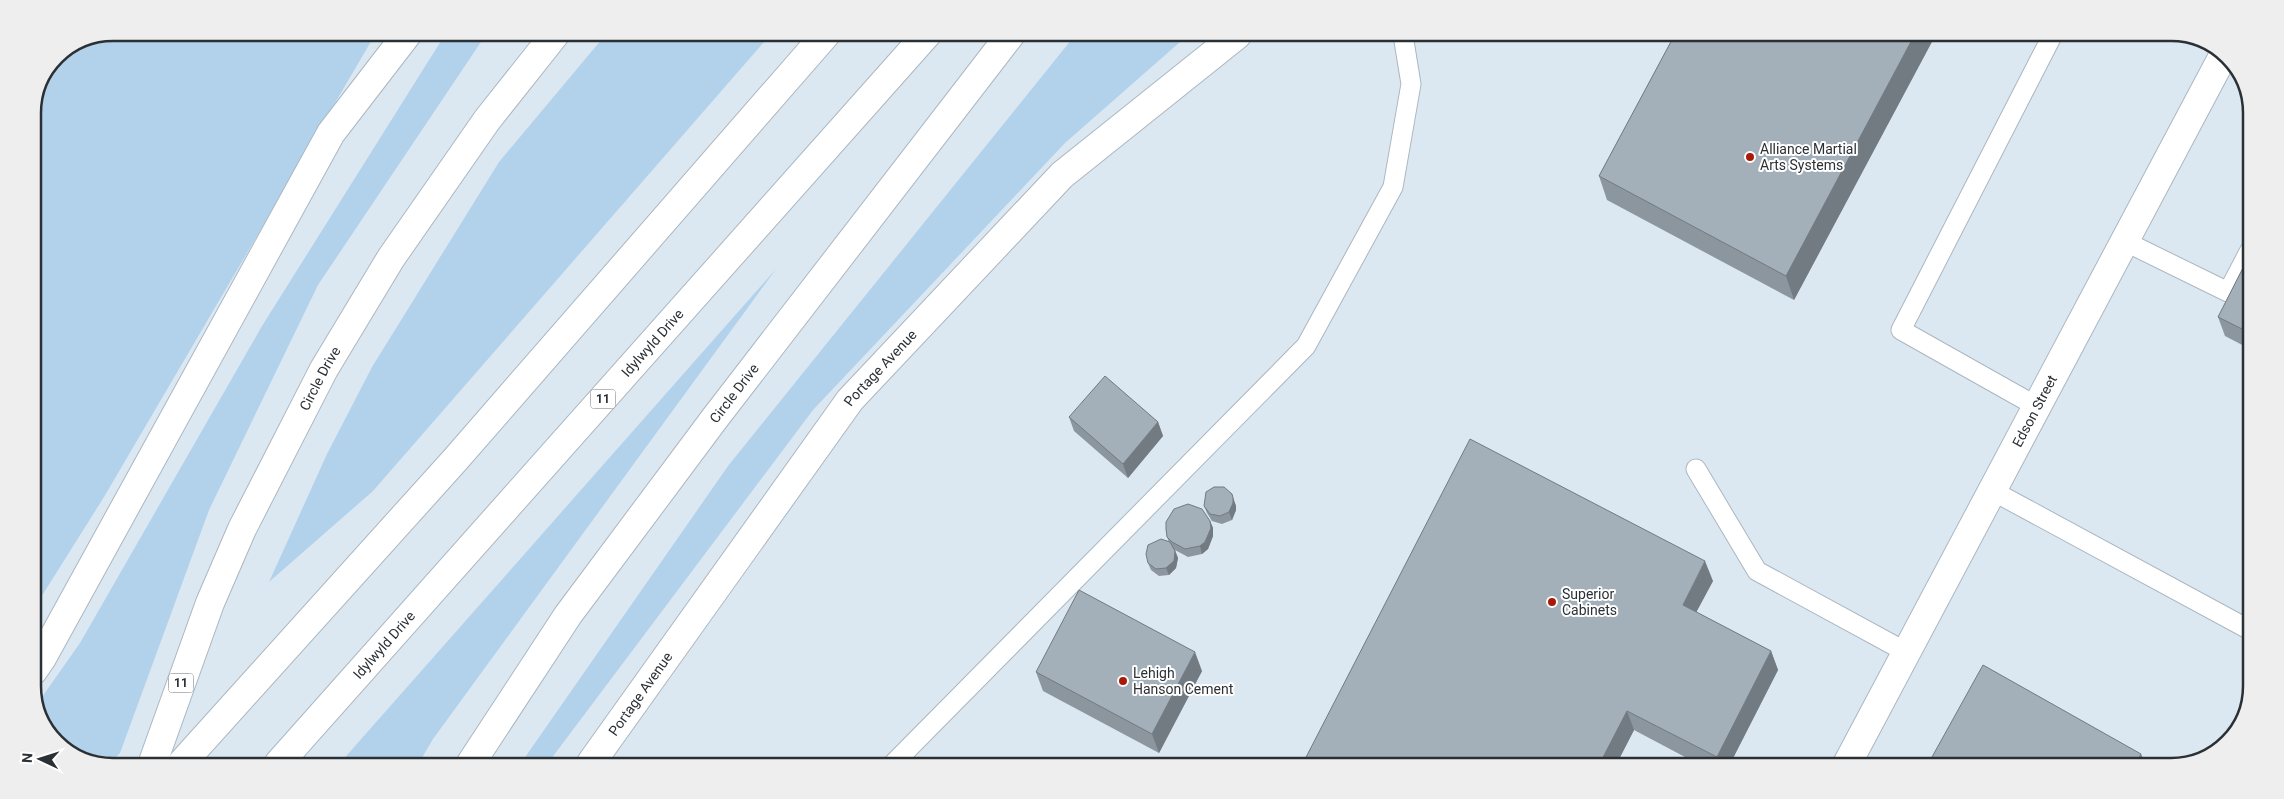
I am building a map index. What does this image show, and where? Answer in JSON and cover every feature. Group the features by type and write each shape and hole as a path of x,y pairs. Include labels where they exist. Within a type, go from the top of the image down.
{"main road":[{"path":"41,659 331,133 402,41"},
{"name":"Circle Drive","path":"154,758 210,603 242,529 324,369 391,258 488,120 550,41"},
{"path":"186,758 448,467 820,41"},
{"name":"Idylwyld Drive","path":"282,758 921,41"},
{"name":"Circle Drive","path":"474,758 568,615 715,418 1006,41"},
{"name":"Portage Avenue","path":"594,758 850,400 1062,175 1230,41"},
{"name":"Edson Street","path":"1850,758 2220,61"}],"lane":[{"path":"899,758 1306,346 1393,188 1411,84 1404,41"},
{"path":"2036,406 1901,330 2049,41"},
{"path":"2124,241 2228,292 2243,263"},
{"path":"1696,469 1757,571 1906,652"},
{"path":"1991,490 2243,626"}],"shaded area":[{"path":"113,41 371,41 104,497 41,597 41,113 47,85 53,73 73,53 85,47"},
{"path":"441,41 482,41 318,285 209,510 120,753 115,758 90,754 73,746 65,739 65,734 59,734 56,730 44,705 42,697 80,643 262,326"},
{"path":"600,41 765,41 373,491 269,582 327,454 372,367 499,162"},
{"path":"1070,41 1181,41 1065,143 813,410 552,758 524,758 728,466"},
{"path":"776,269 433,739 422,758 344,758"}],"building":[{"path":"1671,41 1911,41 1786,276 1599,176"},
{"path":"2243,268 2243,330 2218,317"},
{"path":"1105,376 1158,422 1123,464 1069,417"},
{"name":"Superior Cabinets","path":"1470,439 1705,561 1683,605 1771,651 1717,757 1627,711 1603,758 1306,758"},
{"path":"1214,487 1224,487 1232,494 1233,498 1229,512 1220,516 1210,514 1204,506 1206,492"},
{"path":"1188,504 1202,509 1210,521 1211,528 1205,542 1200,546 1185,549 1167,537 1166,522 1174,509"},
{"path":"1161,539 1170,542 1175,551 1174,561 1166,568 1156,569 1148,563 1146,554 1148,545"},
{"name":"Lehigh Hanson Cement","path":"1079,590 1195,652 1152,734 1036,672"},
{"path":"1983,665 2141,754 2139,758 1931,758"}],"place":[{"name":"Alliance Martial Arts Systems","path":"1750,157"},
{"name":"Superior Cabinets","path":"1552,602"},
{"name":"Lehigh Hanson Cement","path":"1123,681"}]}
